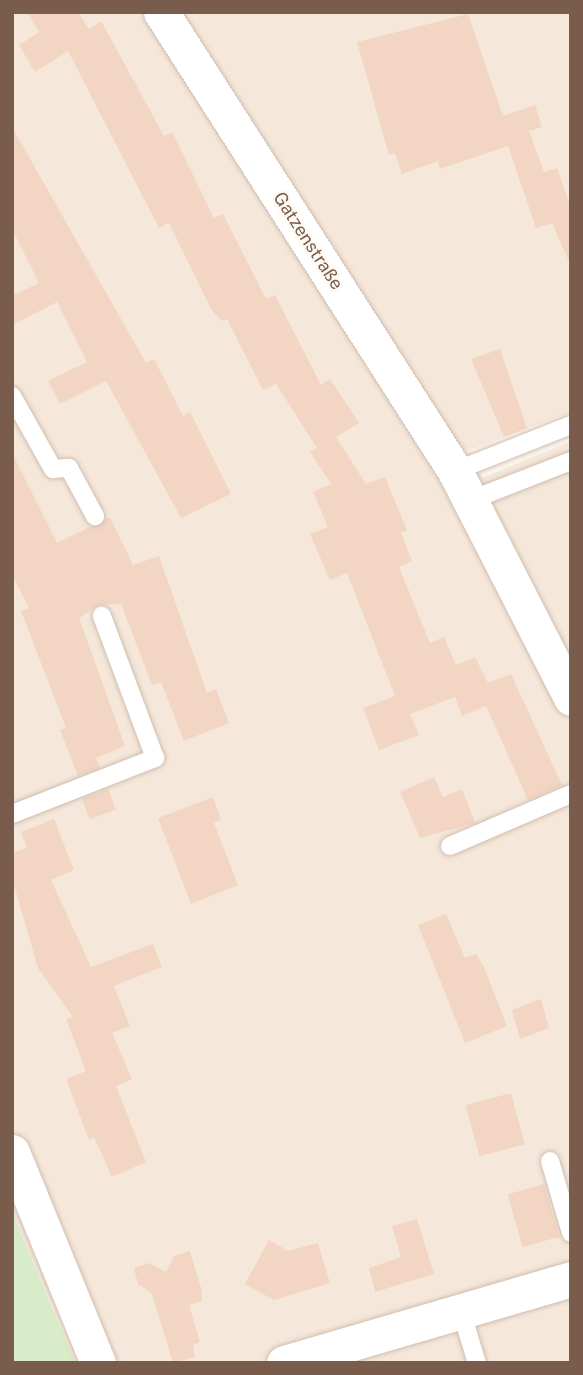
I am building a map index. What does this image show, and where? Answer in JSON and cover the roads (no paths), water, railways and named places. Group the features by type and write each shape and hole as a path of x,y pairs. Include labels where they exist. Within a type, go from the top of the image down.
{"street":[{"name":"Gatzenstraße","path":"161,12 463,485 571,698"},
{"path":"12,1152 98,1363"},
{"path":"284,1363 462,1314 571,1279"}],"lane":[{"path":"12,396 53,468 69,468 95,516"},
{"path":"463,485 571,425"},
{"path":"463,485 571,461"},
{"path":"12,814 155,758 102,616"},
{"path":"450,846 571,794"},
{"path":"550,1161 571,1233"},
{"path":"462,1314 477,1363"}]}
